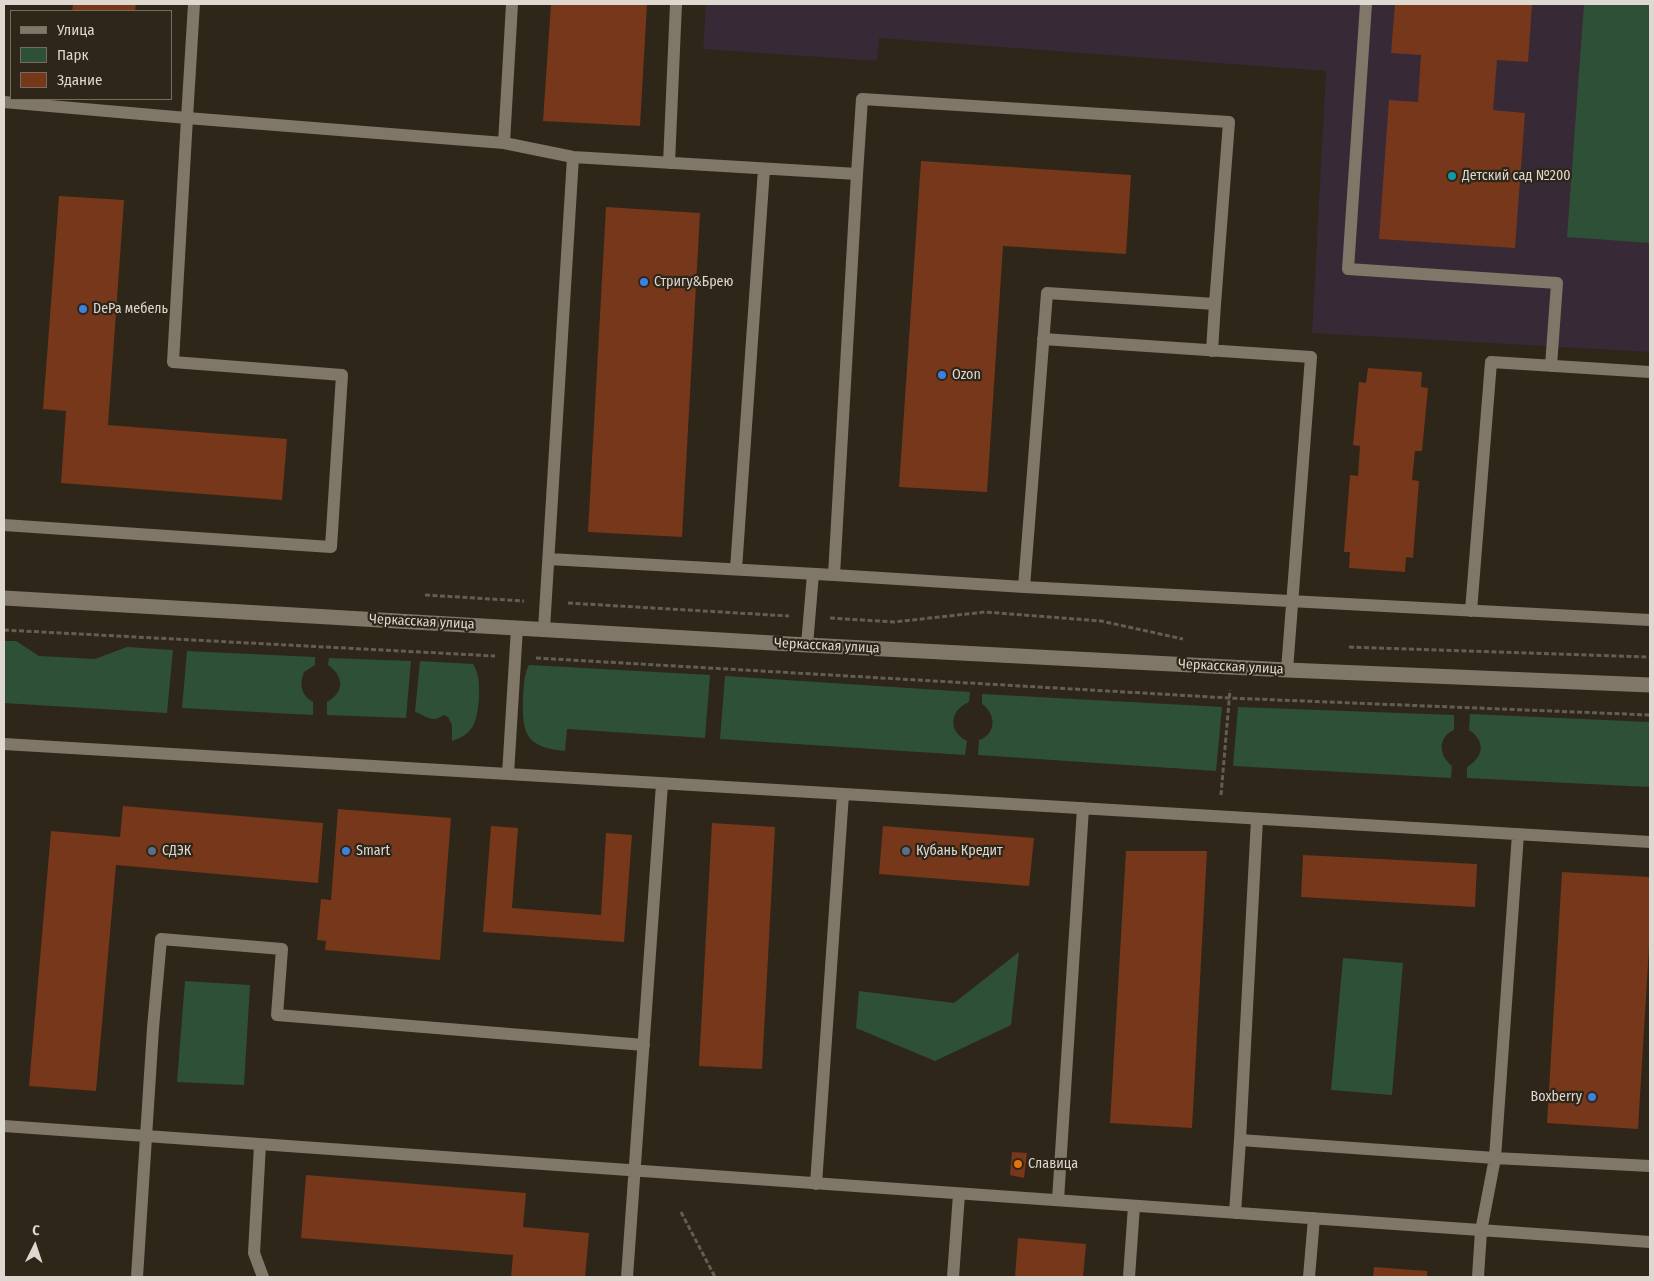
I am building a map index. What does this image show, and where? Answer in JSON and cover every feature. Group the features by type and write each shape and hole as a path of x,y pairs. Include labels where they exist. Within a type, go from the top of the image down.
{"street":[{"name":"Черкасская улица","path":"4,598 807,645 1287,670 1650,685"}],"lane":[{"path":"4,525 332,546 342,375 173,362 194,4"},
{"path":"504,143 512,4"},
{"path":"669,163 676,4"},
{"path":"1366,4 1348,269 1557,283 1551,366"},
{"path":"834,574 862,100 1229,122 1212,351"},
{"path":"4,102 504,143 573,157 857,174"},
{"path":"544,629 573,157"},
{"path":"736,569 764,169"},
{"path":"1024,587 1047,293 1215,304"},
{"path":"1043,339 1311,357 1287,670"},
{"path":"1471,611 1491,362 1650,372"},
{"path":"549,559 1293,602 1650,620"},
{"path":"807,645 813,574"},
{"path":"508,774 517,628"},
{"path":"4,744 1650,842"},
{"path":"627,1277 662,784"},
{"path":"816,1184 843,794"},
{"path":"1058,1200 1083,808"},
{"path":"1235,1213 1257,819"},
{"path":"1478,1277 1481,1231 1495,1158 1518,834"},
{"path":"137,1277 161,939 282,949 277,1015 644,1045"},
{"path":"4,1126 1650,1242"},
{"path":"1240,1140 1495,1158 1650,1166"},
{"path":"260,1145 254,1252 262,1277"},
{"path":"953,1277 959,1194"},
{"path":"1129,1277 1134,1206"},
{"path":"1309,1277 1314,1218"}],"path":[{"path":"425,595 894,622 985,612 1102,621 1183,640"},
{"path":"4,630 1229,698 1650,715"},
{"path":"1348,647 1650,657"},
{"path":"1219,816 1230,689"},
{"path":"681,1212 715,1277"}],"shaded area":[{"path":"706,4 1650,4 1650,352 1312,333 1326,71 879,38 877,61 703,49"}],"green space":[{"path":"1584,4 1650,4 1650,243 1567,237"},
{"path":"4,641 16,641 39,656 95,659 127,647 173,650 167,713 4,703"},
{"path":"187,651 315,657 315,665 304,672 301,685 306,696 313,702 313,715 182,708"},
{"path":"329,658 411,661 406,718 327,715 327,702 337,694 340,684 337,674 328,665"},
{"path":"420,661 473,664 479,684 476,719 470,730 460,738 452,741 452,725 448,717 444,715 432,719 415,712"},
{"path":"529,665 710,675 705,738 567,729 565,751 542,746 535,743 529,737 524,722 524,682"},
{"path":"725,676 970,692 969,702 958,710 953,721 956,732 967,741 965,755 720,739"},
{"path":"982,694 1222,707 1216,771 978,755 979,740 985,737 992,729 992,718 987,708 982,704"},
{"path":"1238,707 1454,715 1454,730 1448,733 1442,742 1444,757 1452,766 1451,778 1233,766"},
{"path":"1470,714 1650,722 1650,787 1467,778 1467,767 1477,759 1481,749 1478,739 1469,730"},
{"path":"1019,952 1011,1025 935,1061 856,1028 859,991 954,1003"},
{"path":"1343,958 1403,963 1392,1095 1331,1090"},
{"path":"185,981 250,985 244,1085 177,1082"}],"building":[{"path":"73,4 136,4 135,10 72,10"},
{"path":"551,4 647,4 640,126 543,121"},
{"name":"Детский сад №200","path":"1395,4 1532,4 1528,62 1497,60 1493,110 1525,113 1515,248 1379,239 1389,100 1418,102 1421,55 1391,53"},
{"path":"921,161 1131,175 1126,254 1003,246 987,492 899,487"},
{"path":"59,196 124,200 108,425 287,439 282,500 61,483 66,411 43,409"},
{"path":"606,207 700,213 682,537 588,532"},
{"path":"1368,368 1422,372 1421,387 1428,388 1422,451 1415,451 1412,480 1419,481 1413,558 1406,557 1405,572 1349,568 1350,552 1344,552 1350,475 1358,476 1360,446 1353,445 1359,382 1366,383"},
{"path":"123,806 323,823 318,883 116,865 96,1091 29,1086 51,831 120,837"},
{"path":"338,809 451,818 440,960 325,950 326,941 317,940 321,899 331,900"},
{"path":"712,823 775,827 762,1069 699,1066"},
{"path":"491,826 518,828 512,908 601,915 606,833 632,835 624,942 483,932"},
{"path":"883,826 1034,838 1029,886 879,874"},
{"path":"1126,851 1207,851 1192,1128 1110,1123"},
{"path":"1303,855 1477,864 1475,907 1301,897"},
{"path":"1562,872 1650,877 1650,931 1638,1129 1547,1123"},
{"name":"Славица","path":"1012,1152 1027,1153 1024,1178 1010,1175"},
{"path":"306,1175 526,1193 523,1227 589,1233 585,1277 511,1277 513,1255 301,1238"},
{"path":"1018,1238 1086,1244 1083,1277 1015,1277"},
{"path":"1374,1267 1427,1271 1427,1277 1373,1277"}],"place":[{"name":"Детский сад №200","path":"1452,176"},
{"name":"Стригу&Брею","path":"644,282"},
{"name":"DePa мебель","path":"83,309"},
{"name":"Ozon","path":"942,375"},
{"name":"СДЭК","path":"152,851"},
{"name":"Smart","path":"346,851"},
{"name":"Кубань Кредит","path":"906,851"},
{"name":"Boxberry","path":"1592,1097"},
{"name":"Славица","path":"1018,1164"}]}
